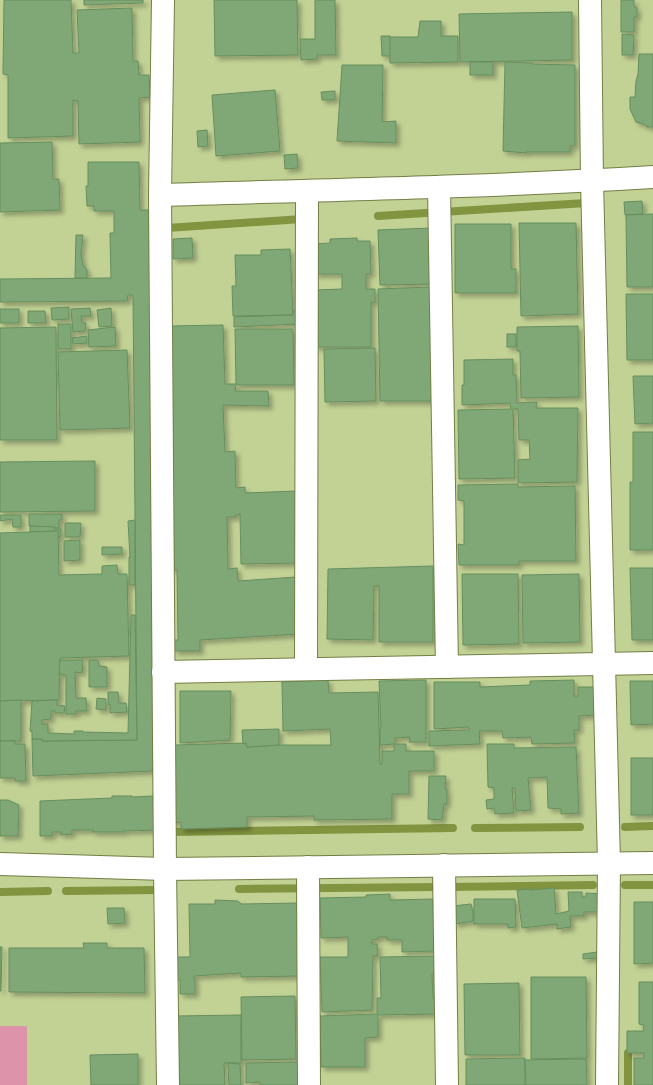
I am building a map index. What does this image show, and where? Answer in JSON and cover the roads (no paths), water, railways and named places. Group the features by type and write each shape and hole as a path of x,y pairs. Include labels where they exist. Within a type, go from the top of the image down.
{"street":[{"path":"163,0 160,195 163,672 168,1085"},
{"path":"590,0 592,181 609,864 607,1085"},
{"path":"160,195 439,187 653,177"},
{"path":"439,187 447,667"},
{"path":"306,669 307,191"},
{"path":"163,672 653,663"},
{"path":"0,864 165,869 653,863"},
{"path":"444,865 446,1085"},
{"path":"308,867 309,1085"}],"waterway":[{"path":"378,216 586,203"},
{"path":"167,235 167,228 302,219"},
{"path":"625,827 653,826"},
{"path":"475,828 580,827"},
{"path":"170,832 453,828"},
{"path":"447,887 593,885"},
{"path":"625,885 653,885"},
{"path":"239,889 436,887"},
{"path":"66,891 157,890"},
{"path":"0,892 48,891"},
{"path":"628,1053 628,1085"}]}
